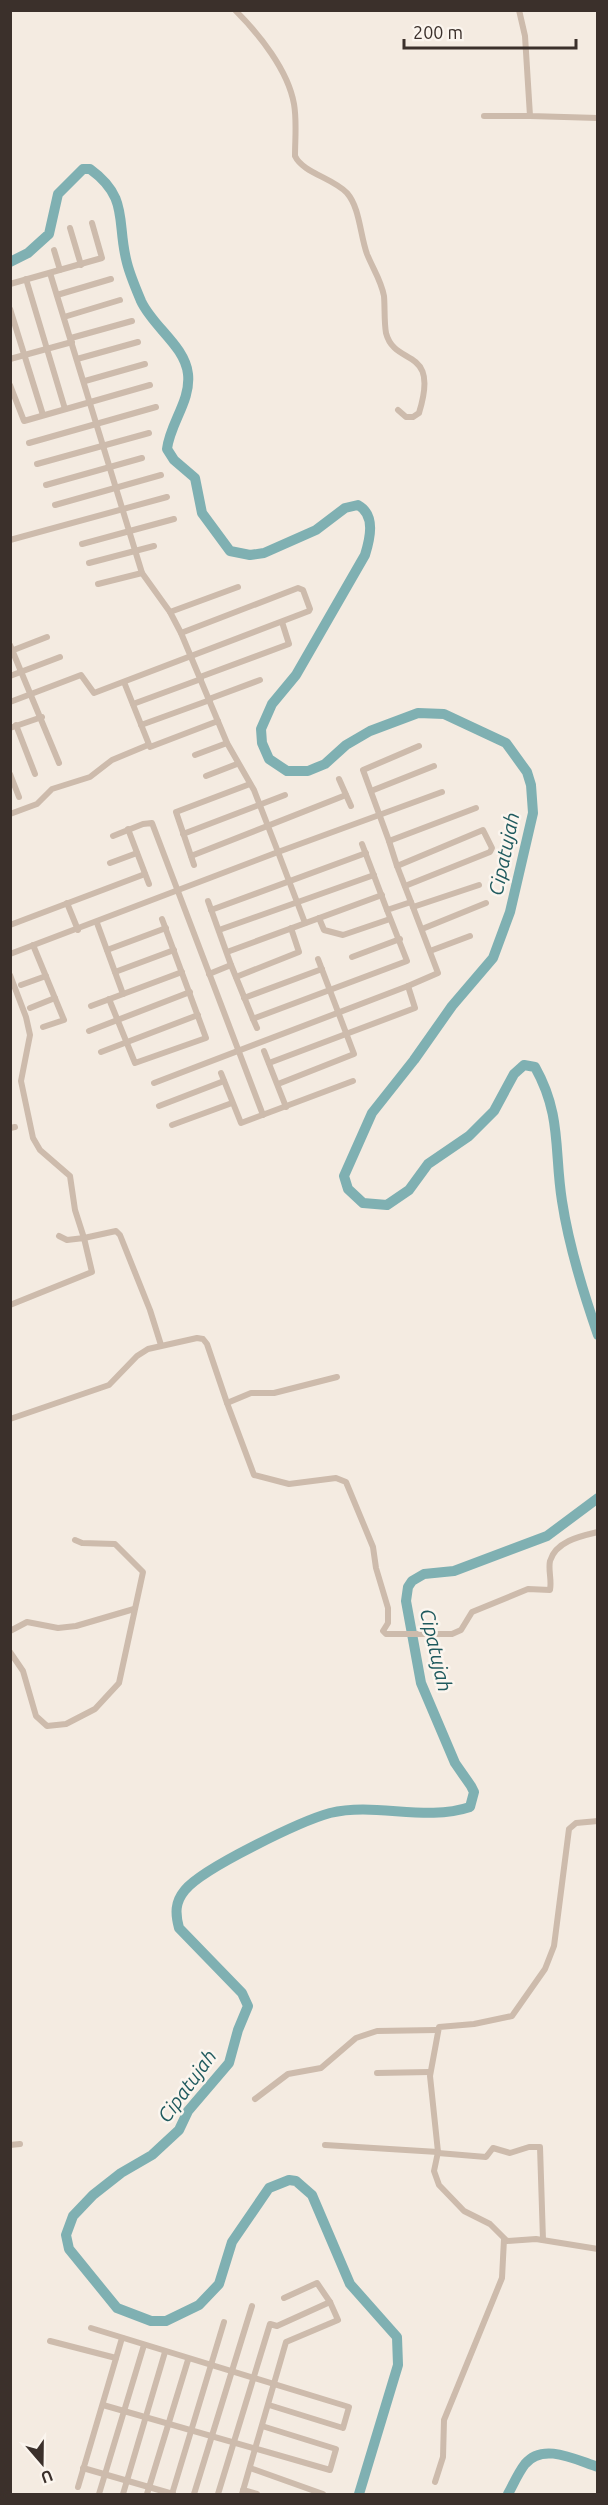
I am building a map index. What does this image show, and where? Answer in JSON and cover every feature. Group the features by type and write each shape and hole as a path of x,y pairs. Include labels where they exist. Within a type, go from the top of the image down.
{"street":[{"path":"235,10 273,57 286,81 294,102 295,156 298,163 334,183 348,194 367,253 380,280 386,332 390,342 414,359 423,370 425,394 419,413 406,417 398,410"},
{"path":"519,10 525,36 530,116"},
{"path":"484,116 597,118"},
{"path":"10,284 102,258 92,223"},
{"path":"70,228 81,265"},
{"path":"54,250 60,270"},
{"path":"50,273 92,401 142,573 170,612 181,633 237,764 260,804 305,923"},
{"path":"26,279 65,409"},
{"path":"57,295 111,279"},
{"path":"64,317 120,300"},
{"path":"10,309 43,415"},
{"path":"10,359 132,321"},
{"path":"78,358 138,342"},
{"path":"85,381 145,364"},
{"path":"10,385 22,420 150,385"},
{"path":"29,443 156,408"},
{"path":"37,464 149,433"},
{"path":"46,485 142,458"},
{"path":"54,505 161,475"},
{"path":"10,540 167,497"},
{"path":"82,544 174,519"},
{"path":"89,563 154,546"},
{"path":"98,584 142,573"},
{"path":"170,612 238,587"},
{"path":"10,702 81,675 93,693 310,610 301,588 181,633"},
{"path":"133,705 289,644 282,622"},
{"path":"47,637 11,649 29,694 42,717 59,763"},
{"path":"10,676 60,657"},
{"path":"141,725 260,680"},
{"path":"124,682 148,745"},
{"path":"35,774 13,727 42,717"},
{"path":"10,814 37,804 52,789 90,777 112,760 218,721"},
{"path":"195,755 228,743"},
{"path":"154,1083 438,975 363,768 418,746"},
{"path":"206,776 237,764"},
{"path":"371,791 434,766"},
{"path":"10,774 20,797"},
{"path":"339,779 351,806"},
{"path":"194,865 176,815 177,811 250,784"},
{"path":"10,954 442,792"},
{"path":"183,834 285,795"},
{"path":"191,856 346,795"},
{"path":"389,841 476,808"},
{"path":"112,836 147,822 152,823 263,1115"},
{"path":"128,830 149,884"},
{"path":"397,866 486,831 492,848 490,852 405,886"},
{"path":"362,844 411,967"},
{"path":"110,862 137,852"},
{"path":"211,910 366,853"},
{"path":"10,925 145,874"},
{"path":"219,930 374,875"},
{"path":"387,910 479,885"},
{"path":"227,952 382,895"},
{"path":"207,901 257,1028"},
{"path":"67,903 78,930"},
{"path":"422,929 486,903"},
{"path":"319,918 325,930 342,935 390,919"},
{"path":"109,999 125,1043 136,1064 207,1036 162,919"},
{"path":"97,922 123,994"},
{"path":"107,950 166,928"},
{"path":"236,977 299,952 291,928"},
{"path":"430,951 470,936"},
{"path":"352,957 400,939"},
{"path":"33,945 64,1020 43,1028"},
{"path":"115,972 174,950"},
{"path":"278,1084 353,1055 347,1032 318,960"},
{"path":"253,1019 408,960"},
{"path":"209,974 231,965"},
{"path":"244,998 322,969"},
{"path":"91,1006 182,972"},
{"path":"10,975 26,1017 30,1035 21,1081 33,1138 40,1150 70,1176 75,1210 92,1272 10,1305"},
{"path":"21,985 46,975"},
{"path":"269,1063 415,1008 408,986"},
{"path":"89,1031 190,992"},
{"path":"30,1008 55,998"},
{"path":"101,1052 198,1014"},
{"path":"264,1051 286,1107"},
{"path":"221,1073 241,1123 353,1081"},
{"path":"159,1106 224,1081"},
{"path":"172,1125 232,1103"},
{"path":"59,1236 67,1240 116,1231 150,1310 161,1346"},
{"path":"10,1419 98,1390 117,1378 137,1356 161,1346 197,1338 205,1340 254,1474 288,1484 336,1478 346,1482 370,1536 388,1608 388,1623 383,1632 392,1636 440,1635 459,1631 470,1612 519,1592 535,1588 550,1590 550,1562 557,1550 569,1541 597,1532"},
{"path":"227,1403 251,1393 274,1393 337,1377"},
{"path":"10,1652 23,1671 39,1720 51,1727 66,1724 100,1705 119,1683 141,1569 115,1544 82,1543 75,1540"},
{"path":"10,1631 27,1622 58,1628 76,1626 134,1610"},
{"path":"255,2099 288,2074 321,2068 356,2038 377,2031 436,2030 442,2025 502,2019 516,2012 545,1969 555,1946 569,1829 576,1823 597,1821"},
{"path":"436,2030 430,2072 438,2153 434,2171 439,2185 464,2211 490,2224 504,2240 512,2242 533,2239 597,2249"},
{"path":"377,2073 430,2072"},
{"path":"10,2145 20,2144"},
{"path":"325,2145 486,2157 493,2148 510,2152 529,2147 540,2147 543,2240"},
{"path":"435,2482 443,2457 444,2420 451,2398 502,2278 504,2240"},
{"path":"258,2494 242,2492 286,2342 338,2320 330,2302 317,2283 284,2298"},
{"path":"218,2494 270,2324 277,2326 330,2302"},
{"path":"194,2494 252,2306"},
{"path":"83,2468 127,2481 148,2491 172,2494 224,2322"},
{"path":"91,2328 188,2360 350,2407 343,2428 269,2405"},
{"path":"78,2487 122,2338"},
{"path":"50,2341 116,2358"},
{"path":"99,2494 144,2345"},
{"path":"123,2494 165,2352"},
{"path":"148,2491 188,2360"},
{"path":"103,2405 330,2470 336,2449 262,2426"},
{"path":"250,2468 323,2494"}],"waterway":[{"name":"Cipatujah","path":"10,262 28,253 49,234 58,194 83,169 90,169 103,180 116,201 127,263 141,301 175,345 186,364 188,374 186,393 167,449 174,460 195,478 202,513 230,551 250,555 264,553 316,530 345,508 358,505 364,509 370,528 365,555 296,675 272,704 261,729 262,743 269,759 287,771 308,771 325,764 346,745 370,731 418,713 444,714 506,743 527,772 531,785 533,813 510,912 493,958 452,1006 414,1060 372,1113 344,1176 348,1189 363,1203 387,1205 409,1190 428,1164 469,1136 494,1111 514,1074 524,1065 535,1067 544,1084 553,1117 568,1235 598,1335"},
{"name":"Cipatujah","path":"359,2494 398,2365 397,2337 350,2284 312,2195 296,2181 289,2180 269,2188 232,2242 219,2284 199,2305 166,2321 151,2321 117,2308 69,2249 66,2235 73,2216 93,2195 121,2173 152,2155 179,2130 188,2111 229,2063 238,2030 248,2006 242,1993 179,1928 177,1908 182,1894 195,1881 231,1858 276,1835 330,1813 347,1810 436,1813 470,1807 474,1792 455,1763 421,1683 406,1601 408,1587 412,1581 424,1574 454,1571 547,1536 598,1498"},
{"name":"Cipatujah","path":"508,2494 525,2464 541,2454 550,2453 570,2457 598,2467"}]}
